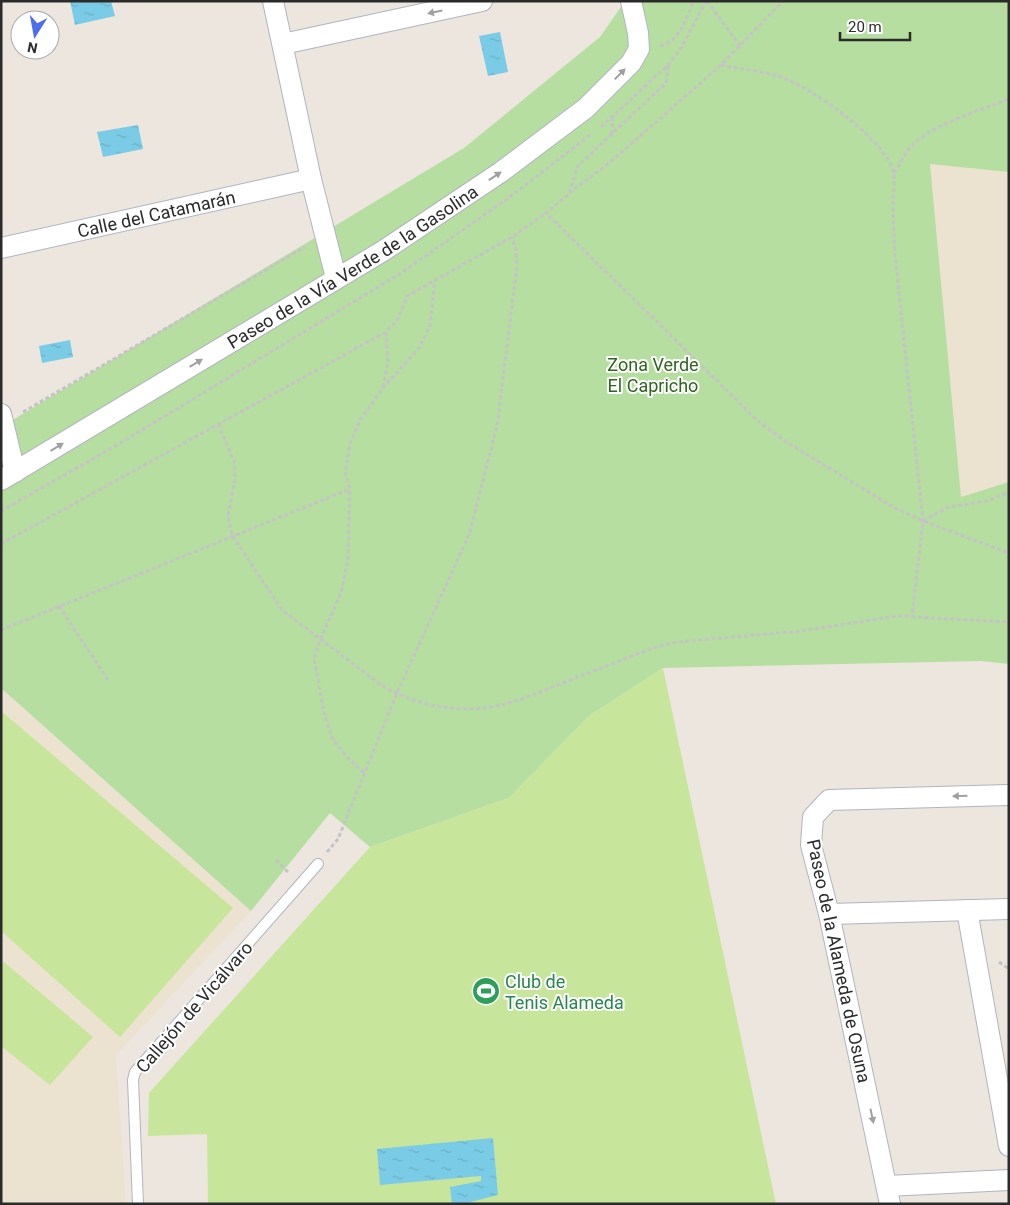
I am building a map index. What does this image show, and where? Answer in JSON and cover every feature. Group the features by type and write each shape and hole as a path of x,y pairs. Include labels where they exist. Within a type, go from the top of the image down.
{"street":[{"path":"273,1 311,179 336,278"},
{"path":"283,44 482,1"},
{"name":"Paseo de la Vía Verde de la Gasolina","path":"8,476 383,251 501,172 586,108 631,63 639,49 638,33 631,1"},
{"name":"Calle del Catamarán","path":"1,248 311,179"},
{"path":"1,414 8,476"},
{"name":"Paseo de la Alameda de Osuna","path":"1009,795 829,800 813,817 811,845 829,914 888,1195 1009,1180"},
{"path":"829,914 1009,909"},
{"path":"967,910 1002,1074 1009,1146"}],"lane":[{"name":"Callejón de Vicálvaro","path":"138,1204 133,1080 135,1072 318,864"}],"path":[{"path":"659,47 668,44 676,37 694,1"},
{"path":"707,1 740,46"},
{"path":"1,544 386,332 397,321 407,296 512,237 546,213 608,164 721,65 783,1"},
{"path":"569,194 577,168 666,82 668,65"},
{"path":"721,65 781,77 817,96 843,113 870,137 885,156 894,174 893,226 895,255 923,521 912,616"},
{"path":"894,174 908,149 936,128 1009,99"},
{"path":"612,135 613,117"},
{"path":"546,213 760,422 788,443 893,507 923,521 1009,553"},
{"path":"318,864 338,839 396,694 469,535 497,426 517,266 516,249 512,237"},
{"path":"22,413 305,246"},
{"path":"364,773 347,758 333,740 324,713 314,658 341,593 348,559 350,489 344,473 350,444 360,420 383,388 419,348 430,326 435,280"},
{"path":"383,388 388,363 386,332"},
{"path":"218,424 234,461 235,480 228,515 232,535 282,610 380,685 416,702 442,706 489,707 514,702 666,644 801,630 897,616 1009,622"},
{"path":"1,630 232,535 350,489"},
{"path":"923,521 949,507 987,501 1009,492"},
{"path":"59,606 108,680"}],"shaded area":[{"path":"930,164 1009,172 1009,482 961,498"},
{"path":"1,688 251,911 116,1055 126,1204 1,1204"}],"green space":[{"name":"Zona Verde El Capricho","path":"625,1 1009,1 1009,172 930,164 961,497 1009,482 1009,664 981,661 663,668 589,716 509,798 370,847 330,813 251,911 1,688 1,427 464,148 600,37"},
{"name":"Club de Tenis Alameda","path":"663,668 776,1204 208,1204 207,1134 148,1136 149,1093 370,847 509,798 589,716"},
{"path":"1,711 233,908 120,1037 1,931"},
{"path":"4,962 93,1037 50,1085 1,1046 1,965"}],"water":[{"path":"70,1 111,1 115,16 75,25"},
{"path":"500,32 508,72 488,76 479,36"},
{"path":"138,125 143,149 103,157 97,132"},
{"path":"70,340 73,357 42,363 39,346"},
{"path":"493,1138 498,1195 463,1204 452,1204 450,1187 481,1181 481,1176 380,1185 377,1149"}],"place":[{"name":"Club de Tenis Alameda","path":"486,991"}]}
